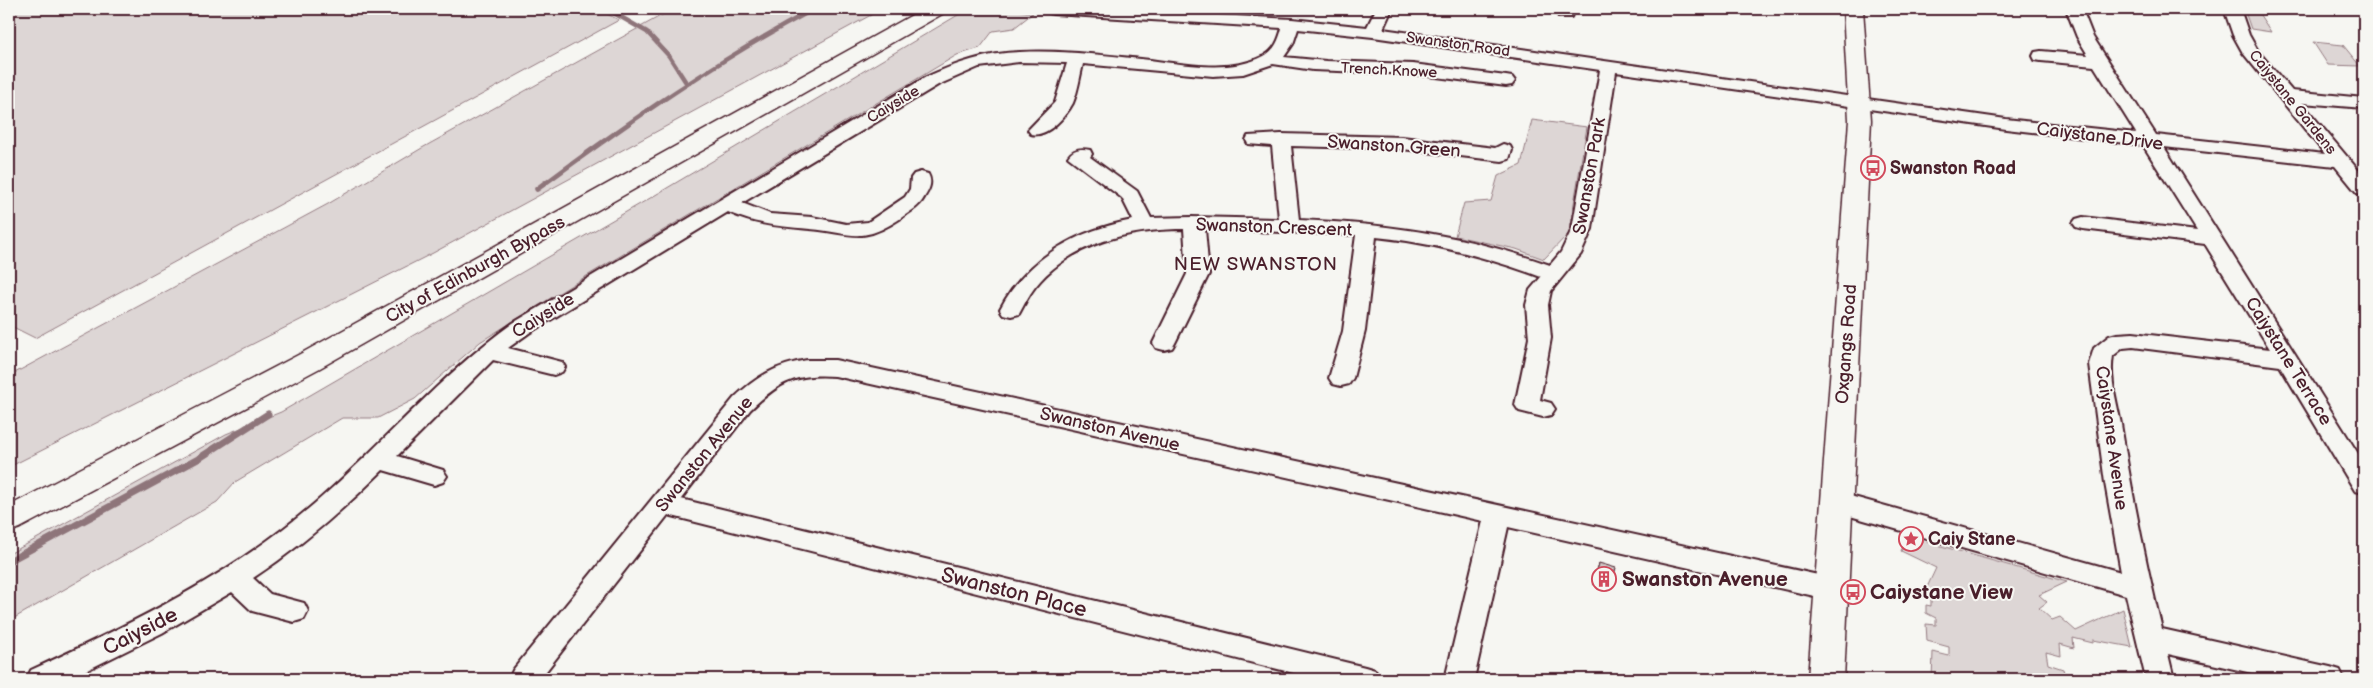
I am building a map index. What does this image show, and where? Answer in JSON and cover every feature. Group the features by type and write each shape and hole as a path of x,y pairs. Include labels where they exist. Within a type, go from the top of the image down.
{"main road":[{"name":"City of Edinburgh Bypass","path":"11,503 383,301 911,9"},
{"name":"City of Edinburgh Bypass","path":"11,503 310,361 937,9"},
{"name":"Oxgangs Road","path":"1826,679 1860,103 1853,9"},
{"path":"9,532 310,361"}],"street":[{"name":"Swanston Road","path":"1053,9 1123,16 1292,24 1373,32 1860,103"},
{"path":"1373,32 1384,9"},
{"name":"Caiystane Terrace","path":"2074,9 2081,29 2364,484"},
{"name":"Caiystane Gardens","path":"2232,9 2245,44 2364,189"},
{"path":"1272,59 1282,51 1292,24"},
{"path":"2041,56 2101,61"},
{"name":"Caiyside","path":"41,679 177,612 235,578 323,511 489,351 521,328 932,81 976,62 1003,58 1076,60 1211,71 1246,68 1272,59"},
{"name":"Trench Knowe","path":"1272,59 1341,68 1382,67 1513,80"},
{"path":"1037,130 1057,112 1064,102 1076,60"},
{"name":"Swanston Park","path":"1543,409 1527,405 1540,338 1537,322 1537,305 1541,290 1571,254 1582,229 1589,177 1609,66"},
{"path":"2286,96 2364,103"},
{"name":"Caiystane Drive","path":"1860,103 2073,133 2341,161"},
{"name":"Swanston Green","path":"1255,140 1402,143 1502,155 1504,150"},
{"path":"1281,140 1290,225"},
{"path":"1083,154 1077,157 1130,195 1144,225"},
{"path":"727,204 754,216 770,220 812,223 846,230 861,229 874,227 912,201 920,189 921,178"},
{"path":"1162,337 1198,274 1194,223"},
{"name":"Swanston Crescent","path":"1008,303 1032,277 1065,252 1113,231 1144,225 1194,223 1290,225 1416,236 1463,245 1500,255 1554,274"},
{"path":"2083,224 2212,239"},
{"path":"1338,370 1354,331 1366,231"},
{"name":"Caiystane Avenue","path":"2160,679 2138,587 2109,434 2100,364 2102,353 2117,341 2134,340 2287,359"},
{"name":"Caiyside","path":"489,351 554,367"},
{"name":"Swanston Avenue","path":"523,679 742,404 760,385 782,372 810,365 855,372 1832,589"},
{"path":"377,460 434,476"},
{"path":"1836,502 2138,587"},
{"name":"Swanston Place","path":"663,504 1365,679"},
{"path":"1460,679 1497,516"},
{"path":"235,578 262,603 294,611"},
{"path":"2149,638 2330,679"}],"shaded area":[{"path":"9,9 597,9 619,20 35,338 9,325"},
{"path":"673,9 882,9 433,253 9,467 9,376 328,204 422,148"},
{"path":"968,9 1011,9 1033,13 1014,28 993,31 980,48 957,55 575,283 480,342 415,399 378,418 342,418 235,482 217,502 9,621 9,554 226,434 281,412 652,197"},
{"path":"2244,9 2256,9 2271,32 2251,29"},
{"path":"2313,42 2343,45 2360,66 2328,65"},
{"path":"1532,120 1587,127 1569,233 1544,259 1516,249 1455,236 1464,203 1491,201 1498,176 1521,165"},
{"path":"1920,540 2067,582 2039,595 2047,602 2039,608 2052,620 2060,617 2076,631 2123,609 2132,647 2093,640 2093,643 2073,638 2074,648 2060,644 2061,656 2046,652 2048,664 2063,669 2065,676 2079,679 1932,679 1933,652 1949,656 1949,647 1927,641 1926,624 1936,625 1936,618 1926,613 1926,605 1931,606 1931,599 1923,596 1936,568 1901,551 1905,542 1913,544"}],"building":[{"name":"Swanston Avenue","path":"1599,563 1616,568 1611,585 1595,580"}],"waterway":[{"path":"57,10 69,9"},
{"path":"607,9 647,32 669,56 687,84"},
{"path":"543,185 709,70 814,9"},
{"path":"537,189 545,183"},
{"path":"9,561 198,459 268,414"}],"place":[{"name":"Swanston Road","path":"1873,168"},
{"name":"Caiy Stane","path":"1911,539"},
{"name":"Swanston Avenue","path":"1604,579"},
{"name":"Caiystane View","path":"1853,592"}],"district":[{"name":"NEW SWANSTON","path":"1256,263"}]}
